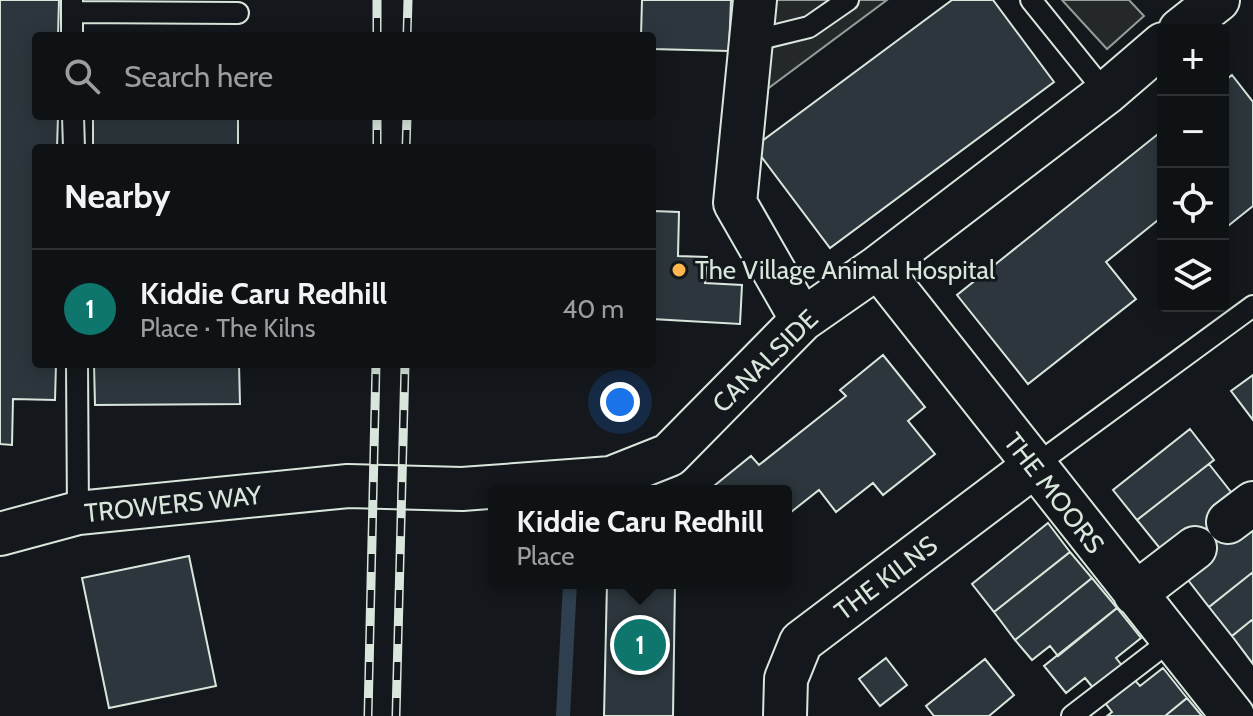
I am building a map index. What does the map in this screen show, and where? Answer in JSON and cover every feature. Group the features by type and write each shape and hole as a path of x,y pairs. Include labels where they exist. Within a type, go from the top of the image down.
{"street":[{"path":"755,0 735,203 802,320"},
{"path":"1188,24 1218,0"},
{"name":"CANALSIDE","path":"516,485 611,478 669,455 802,320 878,267 1106,93 1157,49"},
{"name":"THE MOORS","path":"878,267 1033,467 1233,716"},
{"name":"THE KILNS","path":"785,716 786,679 801,642 1033,467"},
{"name":"CANALSIDE","path":"348,486 488,487"},
{"name":"TROWERS WAY","path":"0,534 78,513 348,486"},
{"path":"1135,594 1195,548"}],"lane":[{"path":"752,41 809,27 848,0"},
{"path":"1031,0 1106,93"},
{"path":"72,32 72,6 238,13"},
{"path":"73,120 74,144"},
{"path":"1033,467 1253,306"},
{"path":"77,368 78,513"},
{"path":"1072,716 1171,640"}],"shaded area":[{"path":"761,0 887,0 754,99"},
{"path":"1062,0 1129,0 1144,16 1107,49"}],"building":[{"path":"0,0 59,0 58,32 32,32 32,120 58,120 57,144 32,144 32,368 56,368 55,400 13,399 12,445 0,444"},
{"path":"642,0 731,0 729,51 656,49 656,32 641,32"},
{"path":"952,0 993,0 1054,82 830,248 754,147"},
{"path":"1232,75 1253,102 1253,206 1229,225 1229,96 1229,77"},
{"path":"93,120 238,120 238,144 93,144"},
{"path":"1157,135 1157,221 1106,262 1136,299 1028,384 957,295"},
{"name":"The Village Animal Hospital","path":"656,211 679,212 678,256 707,257 705,283 742,285 740,324 656,319"},
{"path":"883,355 925,407 908,421 935,454 883,495 873,483 836,512 819,490 792,511 792,485 715,485 751,456 759,465 846,396 840,390"},
{"path":"94,368 239,368 240,404 95,405"},
{"path":"1253,375 1253,420 1231,391"},
{"path":"1190,429 1214,460 1137,520 1113,490"},
{"path":"1209,464 1231,492 1213,506 1228,524 1198,548 1162,551 1137,520"},
{"path":"1048,523 1070,552 994,612 972,584"},
{"path":"1228,524 1240,540 1253,530 1253,572 1209,607 1188,580 1210,563 1198,548"},
{"path":"1070,552 1092,578 1015,640 994,612"},
{"path":"189,556 216,686 109,708 82,578"},
{"path":"1253,572 1253,619 1232,636 1209,607"},
{"path":"1092,578 1117,608 1058,656 1050,646 1032,660 1015,640"},
{"path":"607,589 675,589 673,716 604,716"},
{"path":"1117,608 1141,638 1116,658 1128,673 1099,695 1085,678 1066,693 1044,666"},
{"path":"1253,619 1253,664 1232,636"},
{"path":"886,658 907,685 880,706 859,679"},
{"path":"985,659 1014,695 989,716 934,716 926,706"},
{"path":"1163,668 1187,698 1165,716 1107,716 1112,712 1099,695 1128,673 1140,686"},
{"path":"1187,698 1202,716 1165,716"}],"waterway":[{"path":"563,716 570,589"}],"railway":[{"path":"377,0 377,32"},
{"path":"407,32 408,0"},
{"path":"377,120 377,144"},
{"path":"406,144 407,120"},
{"path":"368,716 376,368"},
{"path":"396,716 405,368"}],"place":[{"name":"The Village Animal Hospital","path":"679,270"},
{"name":"Kiddie Caru Redhill","path":"640,645"}]}
